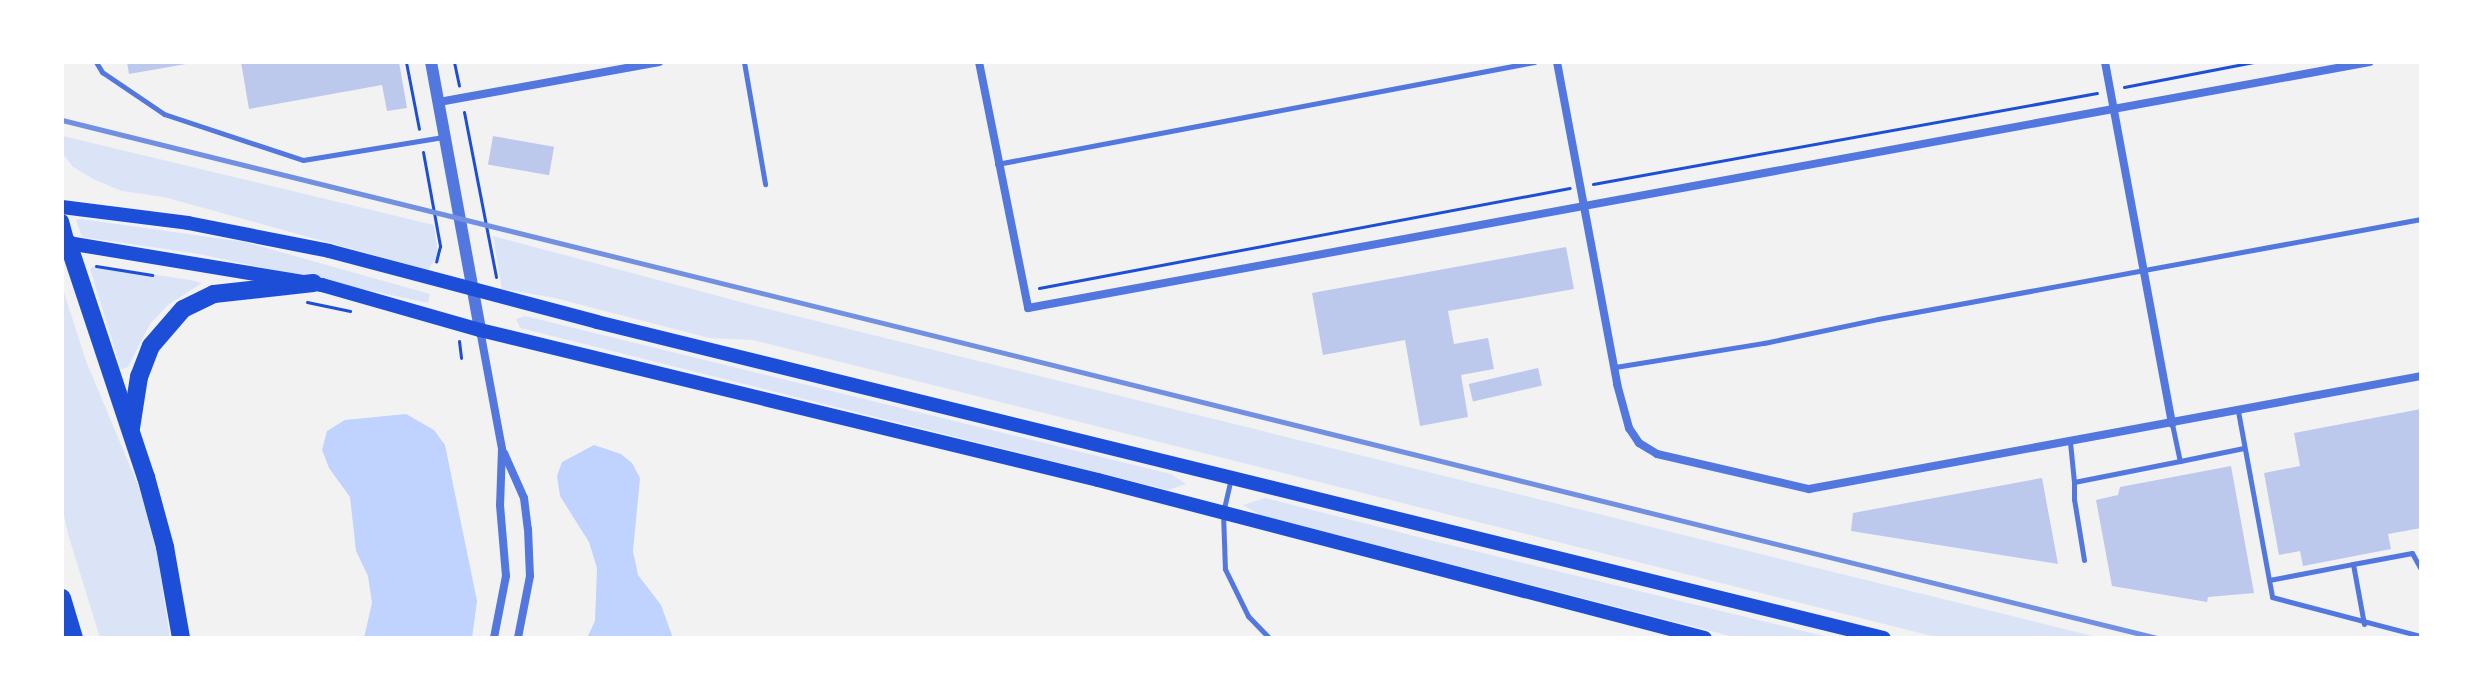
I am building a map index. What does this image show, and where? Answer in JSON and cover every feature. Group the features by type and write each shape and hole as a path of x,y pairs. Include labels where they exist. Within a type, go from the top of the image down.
{"highway":[{"path":"65,242 131,431 165,547 181,638"},
{"path":"131,431 139,377 151,346 183,309 208,296 224,292 313,283"},
{"path":"62,598 74,638"}],"main road":[{"path":"62,207 188,223 260,237 1884,638"},
{"path":"62,221 65,242 313,283 480,330 1223,513 1705,638"}],"street":[{"path":"431,62 475,288 502,449 500,505 506,576 494,638"},
{"path":"439,102 659,62"},
{"path":"979,62 1028,308 2370,62"},
{"path":"1557,62 1614,367 1629,428 1639,443 1657,454 1809,489 2421,376"},
{"path":"2105,62 2172,424"},
{"path":"502,449 524,498 528,529 530,576 518,638"}],"lane":[{"path":"96,62 102,72 164,114 303,160 446,136"},
{"path":"744,62 765,184"},
{"path":"997,164 1534,62"},
{"path":"1614,367 1764,343 2421,219"},
{"path":"2238,411 2272,597 2364,624 2421,636"},
{"path":"2172,424 2180,461"},
{"path":"2070,442 2074,499 2084,560"},
{"path":"2074,482 2245,448"},
{"path":"1231,478 1223,513 1225,569 1248,616 1269,638"},
{"path":"2269,580 2412,553 2421,569"},
{"path":"2353,564 2364,624"}],"path":[{"path":"1038,288 2254,62"}],"shaded area":[{"path":"63,136 434,225 438,255 428,270 164,197 122,191 73,167 62,153"},
{"path":"76,220 245,242 430,294 428,303 199,254 82,237"},
{"path":"493,236 756,306 2101,638 1940,638 753,340 709,338 555,298 502,289"},
{"path":"94,266 202,283 168,305 150,324 128,367 121,369 90,269"},
{"path":"62,286 86,361 140,490 158,558 170,638 100,638 68,534 62,507"},
{"path":"525,316 1171,474 1186,484 1168,490 520,328 516,319"},
{"path":"1265,498 1832,638 1738,638 1260,515 1243,505"}],"water":[{"path":"406,414 434,430 445,445 477,601 472,638 364,638 372,603 368,576 356,551 350,497 329,468 322,450 327,431 345,420"},
{"path":"594,445 621,454 632,463 640,478 633,551 638,575 661,605 673,638 587,638 595,621 597,568 589,542 560,496 557,476 562,462"}],"building":[{"path":"127,62 186,62 186,64 129,74"},
{"path":"241,62 399,62 407,108 387,111 382,85 249,109"},
{"path":"493,136 554,147 549,175 488,165"},
{"path":"1566,247 1574,289 1448,311 1454,344 1488,338 1494,369 1461,375 1468,417 1420,426 1405,340 1323,355 1312,293"},
{"path":"1538,368 1542,386 1473,402 1469,384"},
{"path":"2421,409 2421,528 2388,534 2391,549 2303,566 2300,551 2279,555 2264,473 2300,466 2294,433"},
{"path":"2231,466 2254,593 2208,597 2207,602 2112,586 2096,500 2118,495 2120,487"},
{"path":"2042,478 2058,564 1851,531 1853,513"}],"railway":[{"path":"62,120 2157,638"}]}
